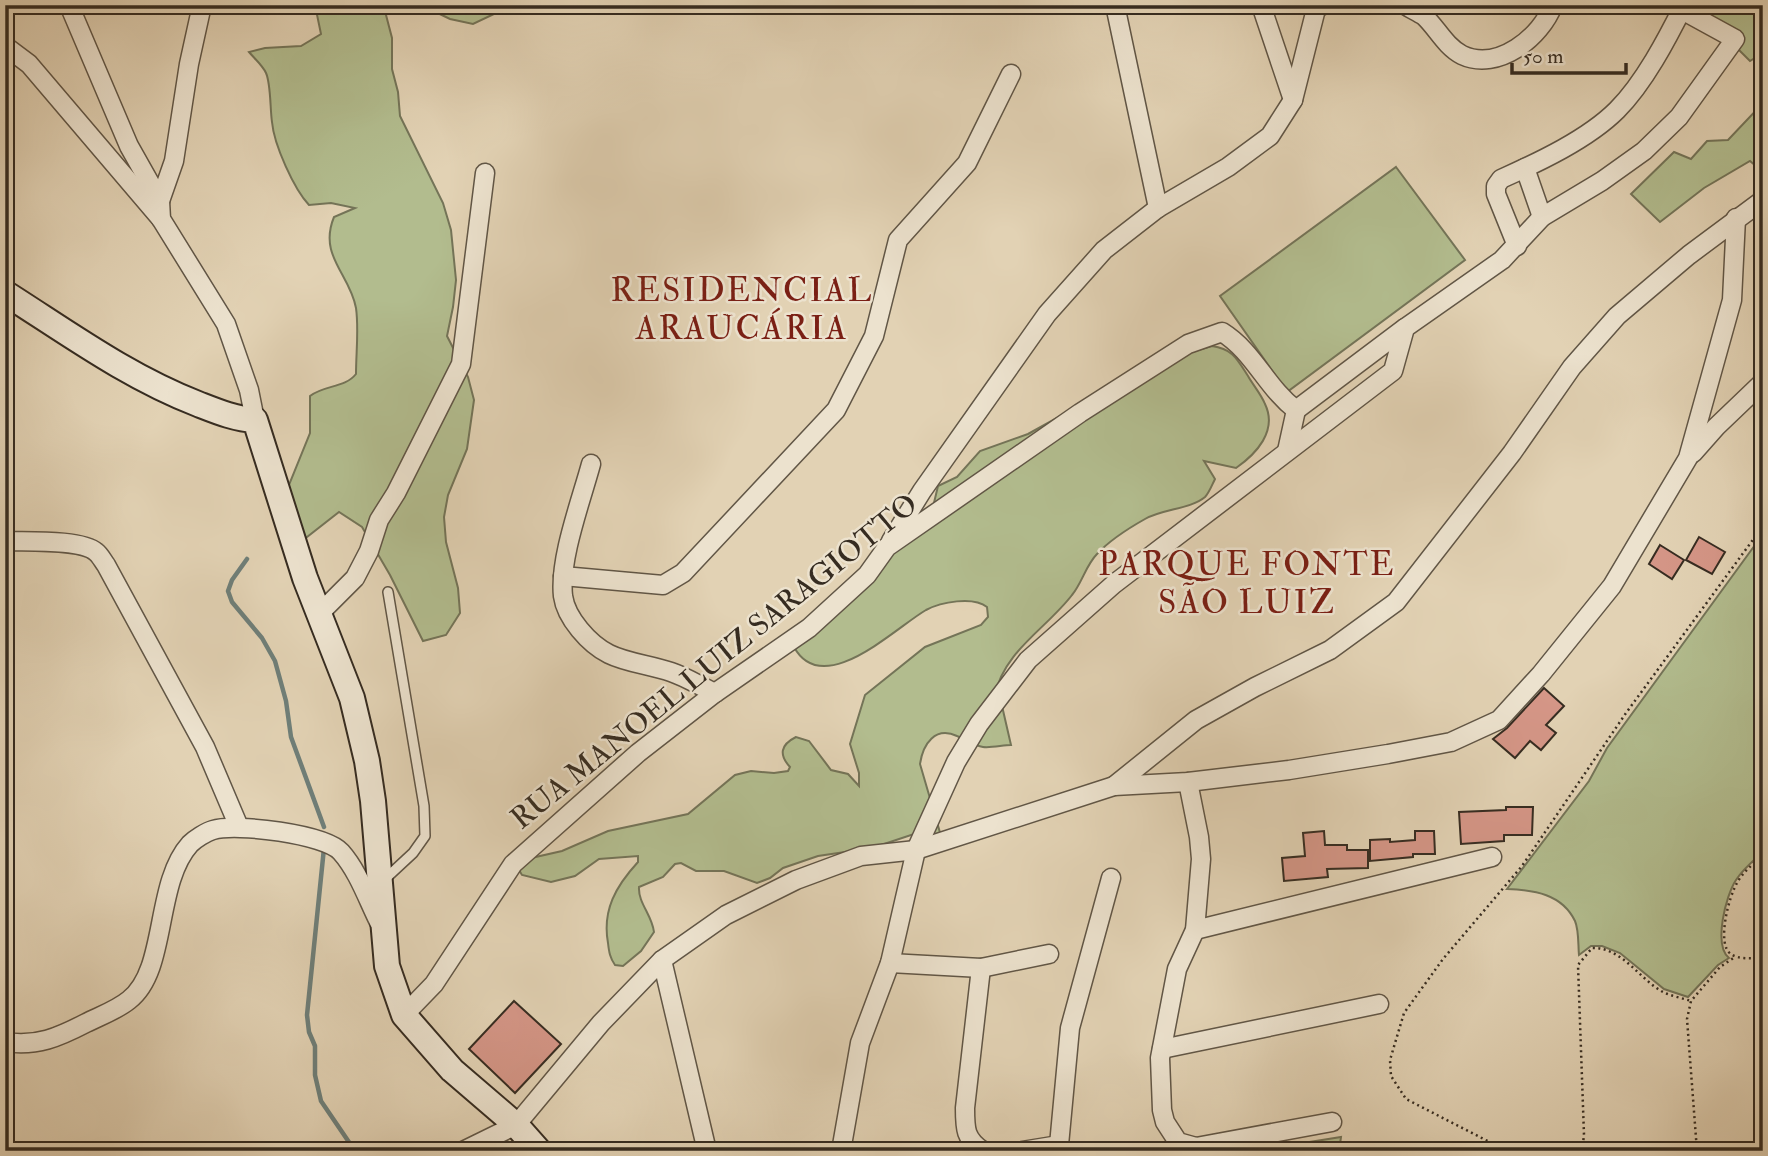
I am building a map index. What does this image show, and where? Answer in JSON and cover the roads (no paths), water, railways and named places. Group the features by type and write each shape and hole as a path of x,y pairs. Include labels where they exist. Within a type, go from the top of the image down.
{"main road":[{"path":"5,293 126,371 203,406 242,419 255,419 305,578 352,698 367,761 373,801 387,965 404,1015 452,1070 516,1125 539,1151"}],"street":[{"path":"69,5 129,146 160,201"},
{"path":"161,219 160,201 174,161 189,64 202,5"},
{"path":"1115,5 1158,208"},
{"path":"1261,5 1293,100"},
{"path":"887,547 922,491 1046,314 1104,250 1158,208 1228,167 1270,136 1293,100 1316,9 1323,5"},
{"path":"1405,5 1423,16 1447,43 1463,55 1482,59 1507,54 1529,41 1548,18 1552,5"},
{"path":"1287,451 1296,410 1405,328 1502,260 1517,246 1542,218 1644,151 1679,117 1735,39 1683,8 1640,82 1618,110 1594,130 1501,179 1496,186 1496,194 1517,246"},
{"path":"5,46 29,64 161,219 226,324 249,390 255,419"},
{"path":"564,576 663,585 683,573 836,410 874,336 898,240 967,163 1011,74"},
{"path":"1525,168 1542,218"},
{"path":"320,613 355,578 369,551 379,520 396,493 461,364 485,173"},
{"path":"1114,786 1196,720 1330,650 1396,603 1511,453 1572,368 1617,316 1736,218 1763,200"},
{"path":"1688,458 1732,300 1736,218"},
{"path":"841,1151 860,1043 890,963 916,850 957,762 979,724 1027,660 1114,583 1393,371 1405,328"},
{"name":"RUA MANOEL LUIZ SARAGIOTTO","path":"404,1015 434,984 513,864 638,753 715,693 809,628 867,575 887,547 1080,413 1188,344 1222,332 1247,353 1270,387 1296,410"},
{"path":"463,1151 516,1125 601,1023 662,960 726,915 796,880 861,856 916,850 1114,786 1188,782 1289,770 1451,742 1499,720 1541,674 1612,586 1688,458 1763,382"},
{"path":"592,464 569,544 564,576 563,598 572,617 588,639 609,654 673,673 715,693"},
{"path":"5,541 76,545 96,552 106,565 205,747 239,827"},
{"path":"1188,782 1201,859 1195,930 1177,969 1160,1058 1165,1122 1178,1142 1196,1147 1332,1122"},
{"path":"5,1042 20,1044 54,1039 128,1001 149,973 167,894 185,852 191,843 211,830 239,827 326,841 340,850 351,864 383,932"},
{"path":"1195,930 1492,857"},
{"path":"1022,1151 1060,1148 1070,1028 1111,878"},
{"path":"890,963 981,968 1049,954"},
{"path":"662,960 707,1151"},
{"path":"981,968 965,1108 970,1142 983,1151"},
{"path":"1162,1049 1379,1004"}],"lane":[{"path":"380,883 413,853 425,836 424,806 388,592"}],"waterway":[{"path":"247,559 232,580 228,591 232,602 262,638 275,661 286,701 291,737 324,827"},
{"path":"324,848 307,1015 309,1032 315,1046 315,1075 321,1101 355,1151"}],"district":[{"name":"RESIDENCIAL ARAUCÁRIA","path":"742,308"},
{"name":"PARQUE FONTE SÃO LUIZ","path":"1247,582"}]}
